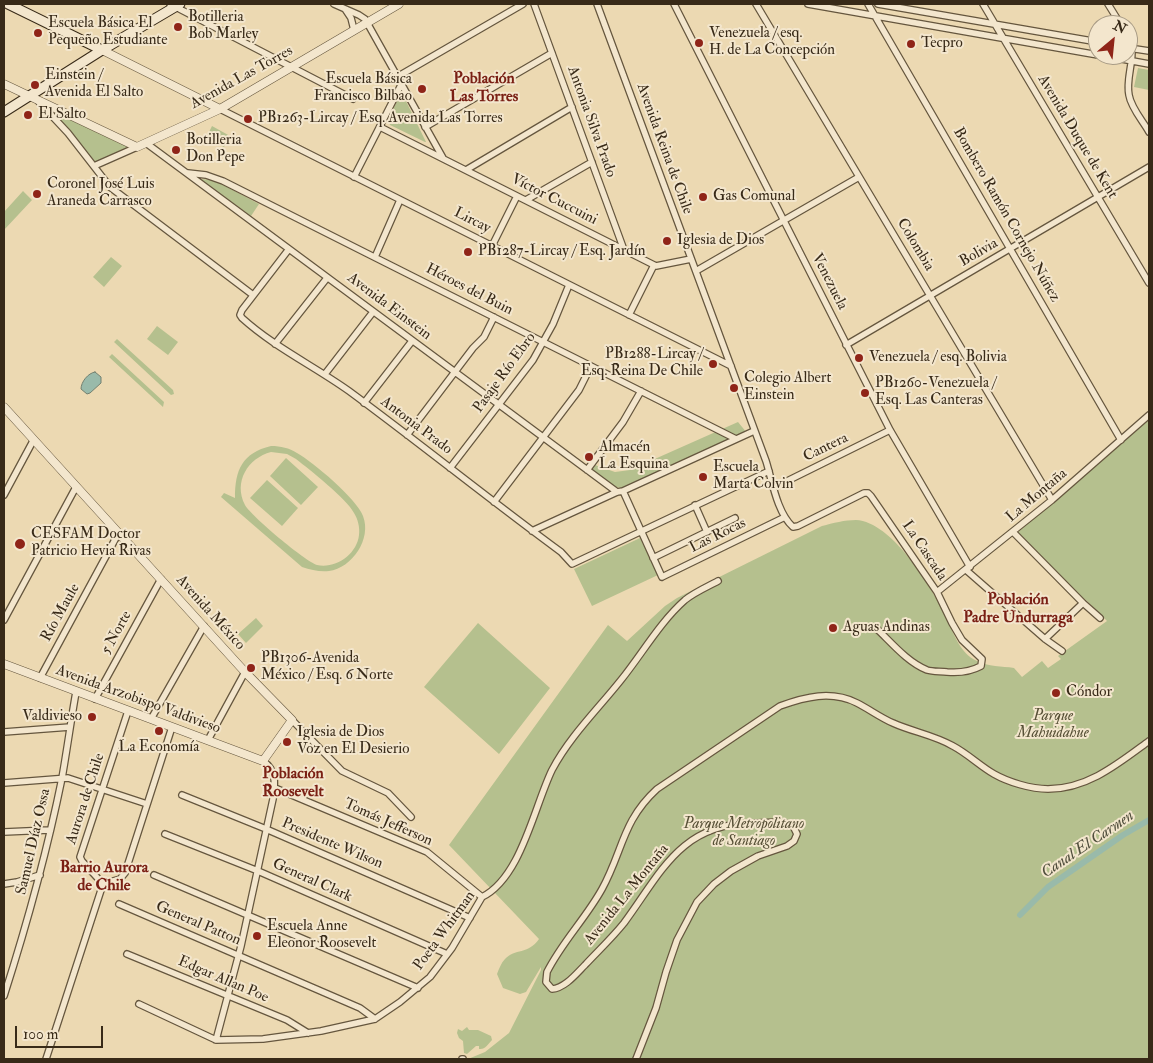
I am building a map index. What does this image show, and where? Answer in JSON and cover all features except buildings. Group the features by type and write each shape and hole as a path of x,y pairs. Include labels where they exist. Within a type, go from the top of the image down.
{"main road":[{"name":"Lircay","path":"8,4 102,50"},
{"path":"4,112 33,98 102,50 175,5"}],"street":[{"path":"335,4 359,15 367,22 443,158"},
{"name":"Avenida Las Torres","path":"94,166 220,108 398,4"},
{"path":"397,77 522,4"},
{"name":"Antonia Silva Prado","path":"534,4 624,250"},
{"name":"Avenida Reina de Chile","path":"598,4 769,471 773,488 785,517 793,527"},
{"name":"Venezuela","path":"674,4 890,430 968,569 1045,639 1062,651"},
{"name":"Colombia","path":"756,4 1052,500"},
{"path":"808,4 1088,53"},
{"name":"Bombero Ramón Cornejo Núñez","path":"868,4 1122,440"},
{"path":"878,4 1088,40"},
{"name":"Avenida Duque de Kent","path":"983,4 1149,283"},
{"path":"1108,4 1115,15"},
{"path":"175,5 353,99"},
{"path":"345,10 351,18 354,30"},
{"name":"Lircay","path":"102,50 731,366"},
{"path":"425,127 552,53"},
{"path":"1131,65 1128,86 1129,97 1149,132"},
{"path":"4,84 137,147"},
{"path":"354,177 402,85"},
{"path":"33,98 62,127 110,187 253,295 289,249"},
{"path":"202,100 205,115"},
{"path":"466,170 572,107"},
{"name":"Víctor Cuccuini","path":"380,126 654,265"},
{"name":"Avenida Einstein","path":"146,143 498,405 620,492"},
{"path":"526,200 592,162"},
{"name":"Bolivia","path":"846,345 1149,167"},
{"name":"Héroes del Buin","path":"188,173 206,175 223,181 736,439"},
{"path":"696,271 859,177"},
{"path":"492,246 517,196"},
{"path":"375,257 400,200"},
{"path":"629,315 654,265 660,266 691,259"},
{"path":"275,344 327,278"},
{"name":"Pasaje Río Ebro","path":"450,468 533,360 557,316 568,285"},
{"name":"Antonia Prado","path":"253,295 242,310 240,315 243,320 275,344 325,374 562,552 572,564 641,532"},
{"path":"325,374 373,312"},
{"path":"407,435 482,339 494,317"},
{"path":"364,403 412,341"},
{"path":"494,502 578,390 591,366"},
{"path":"587,470 623,422 641,391"},
{"name":"Avenida México","path":"4,408 245,672 342,771 388,793 411,817"},
{"name":"La Montaña","path":"937,592 1052,500 1149,415"},
{"name":"Cantera","path":"773,488 890,430"},
{"path":"532,531 754,431"},
{"path":"4,496 33,441"},
{"path":"641,532 769,471"},
{"path":"4,620 76,487"},
{"path":"620,492 653,558 735,518"},
{"name":"La Cascada","path":"793,527 864,493 868,493 937,592 960,635 982,659 981,666 972,671 928,670 912,661 897,649 876,628"},
{"path":"695,505 707,532"},
{"name":"Las Rocas","path":"653,558 662,577 785,517"},
{"path":"1013,532 1100,618"},
{"name":"Río Maule","path":"40,678 118,534"},
{"name":"5 Norte","path":"95,699 161,579"},
{"name":"Poeta Whitman","path":"139,1004 216,1040 263,1039 375,1019 418,988 434,972 447,954 482,897 499,884 517,859 553,769 577,732 620,682 662,625 686,599 718,581"},
{"path":"1045,639 1083,603"},
{"path":"151,719 204,626"},
{"name":"Avenida Arzobispo Valdivieso","path":"4,665 263,761"},
{"path":"208,740 245,672"},
{"name":"Samuel Díaz Ossa","path":"4,996 40,875 62,779 76,692"},
{"name":"Avenida La Montaña","path":"636,1059 656,1008 675,947 697,902 714,884 731,871 758,856 782,849 791,844 796,834 793,826 782,823 730,824 715,828 698,836 672,856 613,937 573,977 552,989 546,982 547,972 601,890 610,873 628,826 642,805 657,789 780,706 803,698 825,695 853,701 892,723 936,737 952,745 998,776 1024,785 1048,789 1081,783 1097,777 1149,742"},
{"name":"Aurora de Chile","path":"104,884 80,857 128,711"},
{"path":"216,1040 248,914 275,788 272,770 263,761 292,720"},
{"path":"4,732 70,727"},
{"path":"46,1059 104,884 120,879 124,875 172,727"},
{"path":"4,783 68,778 148,804"},
{"name":"Tomás Jefferson","path":"275,788 427,852 482,897"},
{"name":"Presidente Wilson","path":"182,795 266,829 470,918"},
{"path":"4,832 49,830"},
{"name":"General Clark","path":"165,834 258,871 447,954"},
{"path":"4,884 40,875"},
{"path":"154,875 418,988"},
{"name":"General Patton","path":"119,904 360,1008 375,1019"},
{"name":"Edgar Allan Poe","path":"127,954 227,994 287,1020 308,1032"}],"green space":[{"path":"1138,68 1149,70 1149,90 1134,87"},
{"path":"400,97 405,99 426,142 390,125 388,120"},
{"path":"55,112 127,148 94,161 70,130 55,115"},
{"path":"212,126 230,136 224,147 206,138"},
{"path":"200,179 214,180 259,204 251,216"},
{"path":"23,191 32,200 4,230 4,212"},
{"path":"111,257 122,266 104,287 93,277"},
{"path":"157,326 178,342 168,355 147,339"},
{"path":"117,339 173,390 174,394 171,395 114,342"},
{"path":"112,354 164,402 163,407 109,357"},
{"name":"Parque Metropolitano de Santiago","path":"1149,419 1149,1059 468,1059 485,1052 509,1033 541,967 526,992 520,994 503,988 497,974 505,959 513,953 530,947 539,939 449,845 608,625 627,641 665,606 677,598 822,526 856,520 870,523 883,532 909,557 930,588 957,641 971,657 986,664 1014,668 1022,677 1042,661 1048,668 1061,659 1058,656 1107,621 1087,601 1074,592 1017,533"},
{"path":"738,422 747,433 622,488 616,487 591,470 595,465 615,472 630,470"},
{"path":"278,446 297,453 334,482 359,509 363,516 365,534 358,551 345,564 329,571 302,567 221,497 224,493 235,498 235,488 242,464 253,453 261,449","holes":["271,452 287,454 328,485 344,500 355,515 358,521 359,535 354,548 344,559 324,566 311,562 267,528 245,505 241,488 245,472 250,465 263,455"]},
{"path":"286,458 318,487 301,505 270,476"},
{"path":"267,480 298,508 282,526 250,498"},
{"path":"640,538 658,575 592,606 574,569"},
{"path":"256,618 263,626 246,643 238,634"},
{"path":"478,623 550,688 499,754 424,687"},
{"path":"467,1027 469,1030 478,1030 491,1036 492,1040 483,1049 479,1049 479,1046 476,1046 467,1054 464,1053 463,1041 457,1033 458,1029 462,1031"}],"shaded area":[{"path":"95,372 101,377 101,383 87,394 81,389 82,384 87,376"}],"waterway":[{"name":"Canal El Carmen","path":"1020,915 1048,887 1123,835 1149,820"}],"place":[{"name":"Botilleria Bob Marley","path":"178,27"},
{"name":"Escuela Básica El Pequeño Estudiante","path":"38,33"},
{"name":"Venezuela / esq. H. de La Concepción","path":"699,43"},
{"name":"Tecpro","path":"911,44"},
{"name":"Einstein / Avenida El Salto","path":"35,85"},
{"name":"Escuela Básica Francisco Bilbao","path":"422,89"},
{"name":"El Salto","path":"28,115"},
{"name":"PB1263-Lircay / Esq. Avenida Las Torres","path":"248,119"},
{"name":"Botilleria Don Pepe","path":"176,150"},
{"name":"Coronel José Luis Araneda Carrasco","path":"37,194"},
{"name":"Gas Comunal","path":"703,197"},
{"name":"Iglesia de Dios","path":"667,241"},
{"name":"PB1287-Lircay / Esq. Jardín","path":"468,252"},
{"name":"Venezuela / esq. Bolivia","path":"859,358"},
{"name":"PB1288-Lircay / Esq. Reina De Chile","path":"713,364"},
{"name":"Colegio Albert Einstein","path":"734,388"},
{"name":"PB1260-Venezuela / Esq. Las Canteras","path":"865,393"},
{"name":"Almacén La Esquina","path":"589,457"},
{"name":"Escuela Marta Colvin","path":"703,477"},
{"name":"CESFAM Doctor Patricio Hevia Rivas","path":"20,544"},
{"name":"Aguas Andinas","path":"833,628"},
{"name":"PB1306-Avenida México / Esq. 6 Norte","path":"251,668"},
{"name":"Cóndor","path":"1056,693"},
{"name":"Valdivieso","path":"92,717"},
{"name":"La Economía","path":"159,731"},
{"name":"Iglesia de Dios Voz en El Desierio","path":"287,742"},
{"name":"Escuela Anne Eleonor Roosevelt","path":"257,936"}],"district":[{"name":"Población Las Torres","path":"484,89"},
{"name":"Población Padre Undurraga","path":"1018,610"},
{"name":"Población Roosevelt","path":"293,784"},
{"name":"Barrio Aurora de Chile","path":"104,878"}],"park label":[{"name":"Parque Mahuidahue","path":"1053,726"}]}
